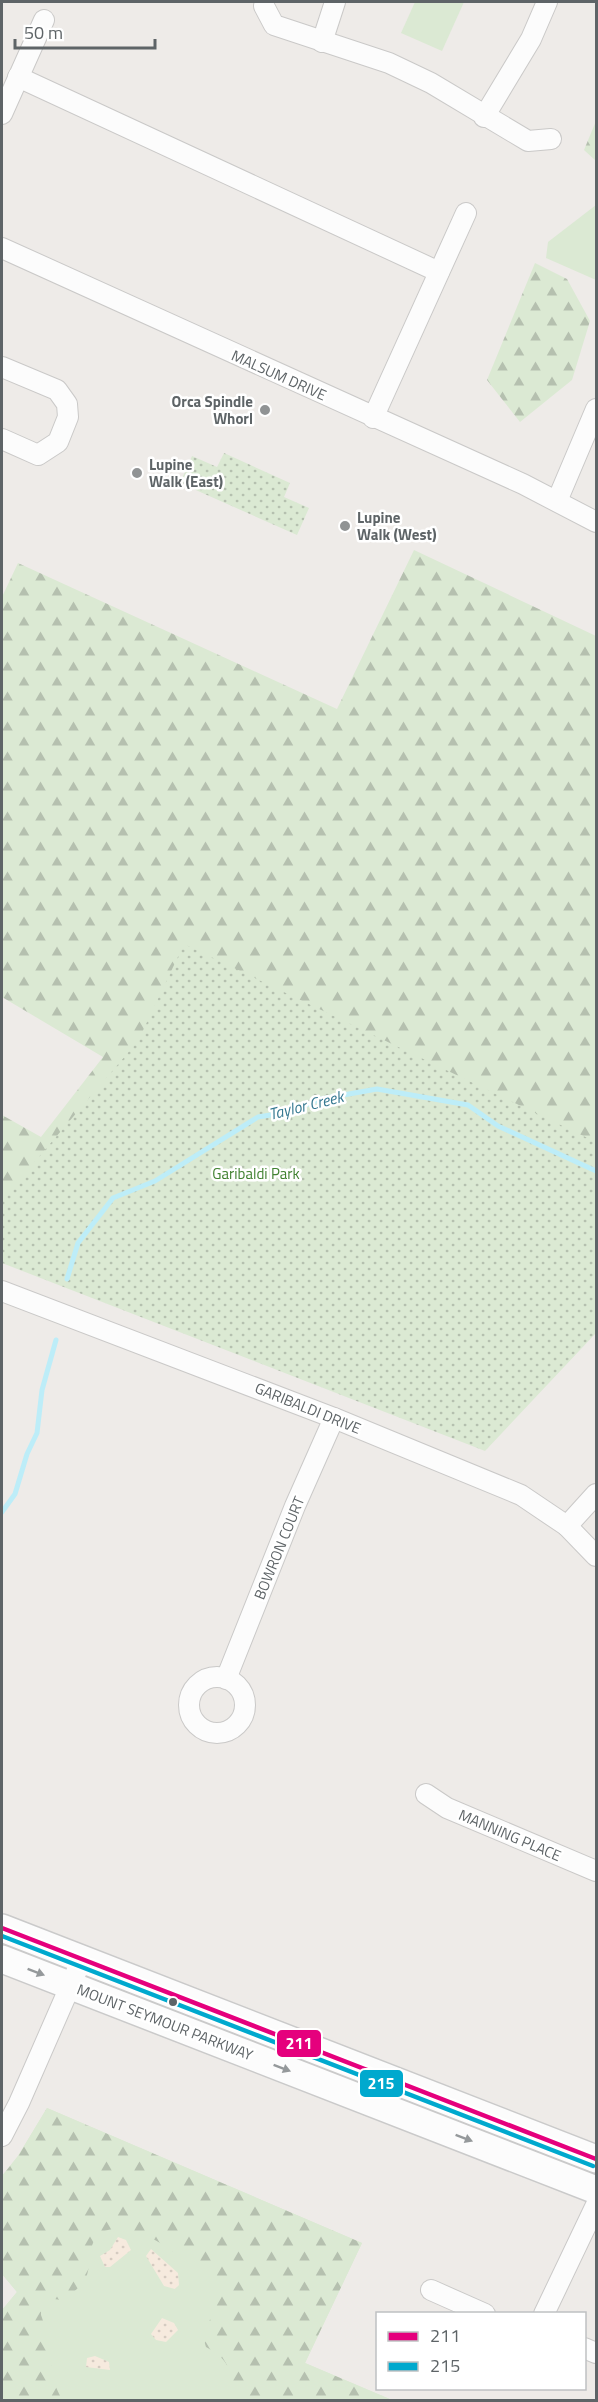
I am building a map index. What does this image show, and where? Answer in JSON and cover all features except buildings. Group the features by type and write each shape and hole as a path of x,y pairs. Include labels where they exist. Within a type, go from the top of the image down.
{"main road":[{"name":"MOUNT SEYMOUR PARKWAY","path":"2,1928 597,2159"},
{"name":"MOUNT SEYMOUR PARKWAY","path":"2,1959 597,2190"}],"street":[{"path":"322,42 335,2"},
{"path":"484,117 531,39 547,2"},
{"path":"264,6 274,25 389,63 431,83 484,117 528,141 551,139"},
{"path":"2,114 44,20"},
{"path":"18,77 439,272"},
{"path":"373,418 466,213"},
{"name":"MALSUM DRIVE","path":"2,249 557,501 597,522"},
{"path":"2,367 57,390 67,404 68,417 58,442 38,455 2,439"},
{"path":"557,501 597,410"},
{"name":"GARIBALDI DRIVE","path":"2,1291 334,1418 521,1495 567,1526 597,1556"},
{"name":"BOWRON COURT","path":"226,1679 334,1418"},
{"path":"567,1526 597,1494"},
{"name":"MANNING PLACE","path":"426,1794 447,1808 597,1871"},
{"path":"2,2136 19,2103 82,1959"},
{"path":"544,2312 597,2205"},
{"path":"431,2290 483,2312"}],"green space":[{"path":"415,2 464,2 442,51 401,33"},
{"path":"596,121 596,161 584,150"},
{"path":"596,205 596,280 546,258 548,242"},
{"path":"535,263 567,279 590,321 572,380 520,422 487,380"},
{"path":"224,453 290,483 284,497 309,508 297,535 180,483 192,456 217,467"},
{"path":"414,550 596,636 596,1183 2,1258 2,1115 41,1137 103,1057 2,997 2,597 18,563 337,709"},
{"name":"Garibaldi Park","path":"184,944 596,1142 596,1333 485,1451 2,1263 2,1200 138,1041"},
{"path":"47,2108 362,2243 305,2363 392,2400 2,2400 2,2310 17,2292 2,2274 2,2176 18,2156"},
{"path":"47,2108 362,2243 305,2363 392,2400 238,2400 227,2366 217,2354 206,2347 202,2334 216,2306 217,2296 214,2289 198,2271 153,2239 129,2230 112,2229 101,2233 94,2242 87,2275 76,2290 61,2300 41,2297 41,2315 50,2341 53,2381 62,2400 2,2400 2,2310 17,2292 2,2274 2,2176 18,2156"}],"sand":[{"path":"118,2237 126,2240 131,2250 110,2267 105,2267 100,2256 110,2250"},
{"path":"151,2249 178,2273 179,2285 175,2289 164,2286 146,2256"},
{"path":"162,2318 174,2323 178,2330 166,2342 156,2340 151,2334"},
{"path":"95,2356 109,2362 110,2370 86,2367 87,2358"}],"waterway":[{"name":"Taylor Creek","path":"67,1279 78,1243 113,1198 155,1181 258,1117 289,1112 321,1099 377,1089 468,1105 498,1126 596,1171"},
{"name":"Taylor Creek","path":"2,1512 15,1494 27,1454 37,1433 42,1390 56,1340"}],"transit line":[{"name":"211","path":"2,1928 596,2159"},
{"name":"215","path":"2,1936 593,2166"}],"place":[{"name":"Orca Spindle Whorl","path":"265,410"},
{"name":"Lupine Walk (East)","path":"137,473"},
{"name":"Lupine Walk (West)","path":"345,526"}]}
